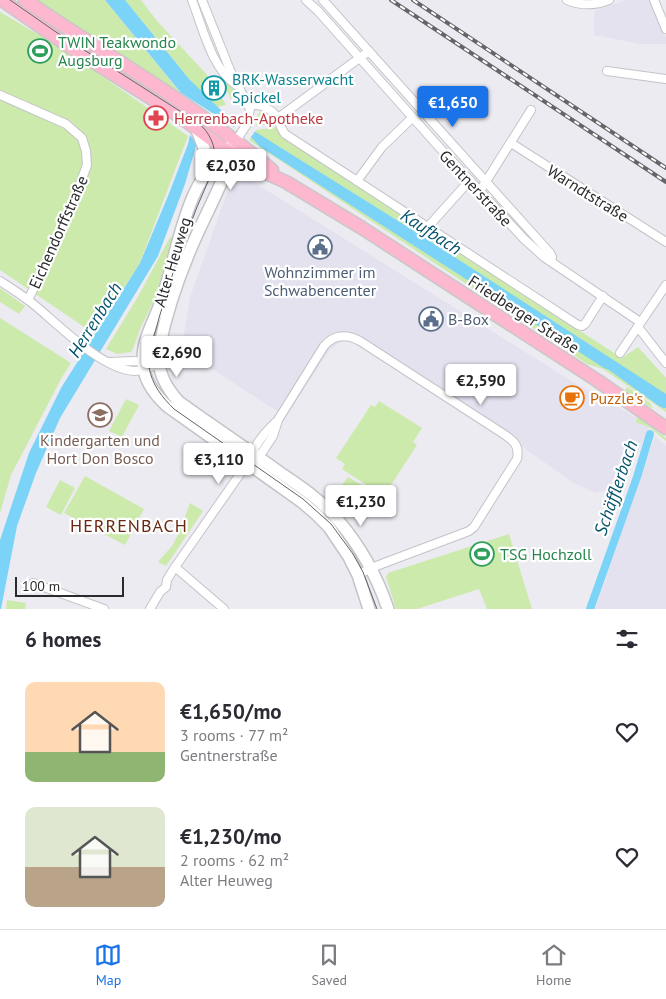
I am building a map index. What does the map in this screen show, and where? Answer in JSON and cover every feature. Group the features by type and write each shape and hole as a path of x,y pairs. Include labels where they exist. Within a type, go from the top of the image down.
{"main road":[{"name":"Friedberger Straße","path":"25,0 207,119 234,144 286,182 362,228 546,347 666,428"},
{"name":"Friedberger Straße","path":"3,4 182,118 202,135 234,144"}],"street":[{"path":"192,0 217,65 225,76 239,87"},
{"path":"202,0 230,70 250,110 247,124 234,144"},
{"name":"Gentnerstraße","path":"306,0 524,240 550,261 603,296 639,325 666,363"},
{"name":"Gentnerstraße","path":"323,0 550,253 552,257 550,261"},
{"path":"567,0 580,5 590,5 608,0"},
{"path":"654,0 666,29"},
{"path":"278,118 369,51"},
{"path":"607,71 666,80"},
{"name":"Eichendorffstraße","path":"0,95 66,124 82,138 86,151 87,166 73,202 28,300"},
{"path":"248,105 258,104 265,107 278,118 284,134 580,326 585,324 603,296"},
{"path":"480,191 531,110"},
{"path":"357,181 382,147 412,118"},
{"path":"202,135 206,158 204,172"},
{"name":"Warndtstraße","path":"511,143 666,242"},
{"name":"Alter Heuweg","path":"143,362 146,340 161,301 185,214 204,172 234,144"},
{"name":"Alter Heuweg","path":"159,358 185,262 234,144"},
{"path":"427,228 470,180"},
{"path":"0,281 28,300 86,348 108,362 143,362"},
{"path":"620,353 666,285"},
{"path":"150,609 160,592 166,587 167,580 175,567 255,455 266,432 278,420 324,346 333,338 346,336 363,343 502,433 515,443 518,450 517,459 474,527 469,531 371,568 358,575"},
{"path":"369,609 358,575 338,539 316,514 302,502 190,424 161,400 147,379 143,362 145,357 150,359 159,358 165,384 179,402 308,492 324,506 347,531 371,568 381,588 388,609"},
{"path":"175,567 224,609"},
{"path":"33,583 104,609"}],"shaded area":[{"path":"626,0 650,0 666,38 666,44 640,44 594,35 594,11"},
{"path":"243,180 252,181 578,385 650,425 631,467 616,487 595,493 572,482 415,371 359,335 343,340 329,351 286,417 194,357 183,341 190,297 227,193 233,183"},
{"path":"655,436 666,446 666,609 595,609"}],"green space":[{"path":"36,0 105,0 178,90 175,94"},
{"path":"125,0 141,0 157,21 208,76 210,81 206,83 213,96 219,93 226,105 217,107 189,79"},
{"path":"0,12 63,49 188,136 139,265 93,333 0,270"},
{"path":"227,81 238,96 231,99 223,83"},
{"path":"262,111 269,115 275,123 256,126 258,114"},
{"path":"277,127 282,135 410,221 622,358 638,347 666,378 666,412 603,369 587,364 249,140 256,130"},
{"path":"173,235 156,296 140,329 133,349 131,352 117,354 106,349 139,295 169,239"},
{"path":"0,288 25,306 19,314 0,302"},
{"path":"0,318 71,363 11,475 0,513"},
{"path":"627,387 650,403 653,409 625,391"},
{"path":"126,399 139,405 122,437 109,431"},
{"path":"379,401 422,428 413,442 417,445 387,491 377,485 374,490 342,469 345,464 336,458 371,405 375,407"},
{"path":"638,417 666,438 666,441 649,427 635,422"},
{"path":"85,476 144,509 125,545 64,513"},
{"path":"348,477 365,487 359,496 342,485"},
{"path":"60,480 75,488 61,515 46,507"},
{"path":"190,503 203,511 166,566 158,562 172,546 180,531"},
{"name":"TSG Hochzoll","path":"509,534 532,609 487,609 479,589 417,609 396,609 386,577 388,573"},
{"path":"7,600 26,603 25,609 6,609"}],"water":[{"path":"105,0 125,0 189,79 222,111 419,234 666,394 666,408 659,406 609,370 259,146 253,139 181,93"},
{"path":"190,135 197,143 185,184 158,256 60,418 36,473 17,526 0,609 0,540 29,453 61,388 140,263 168,196"}],"pier":[{"path":"239,119 256,130 249,140 233,129"}],"waterway":[{"name":"Schäfflerbach","path":"590,609 637,477 650,434"}],"tram line":[{"path":"10,0 56,32 197,122 209,135 213,145 215,163 183,244 159,318 150,355 149,367 152,379 174,409 303,499 331,524 353,554 363,572 377,609"}],"railway":[{"path":"391,0 666,182"},
{"path":"413,0 666,168"}],"place":[{"name":"TWIN Teakwondo Augsburg","path":"40,51"},
{"name":"BRK-Wasserwacht Spickel","path":"214,88"},
{"name":"Herrenbach-Apotheke","path":"156,118"},
{"name":"Wohnzimmer im Schwabencenter","path":"320,247"},
{"name":"B-Box","path":"431,319"},
{"name":"Puzzle's","path":"572,398"},
{"name":"Kindergarten und Hort Don Bosco","path":"100,415"},
{"name":"TSG Hochzoll","path":"482,554"}],"district":[{"name":"HERRENBACH","path":"129,526"}],"water label":[{"name":"Kaufbach","path":"431,232"},
{"name":"Herrenbach","path":"95,320"}]}
